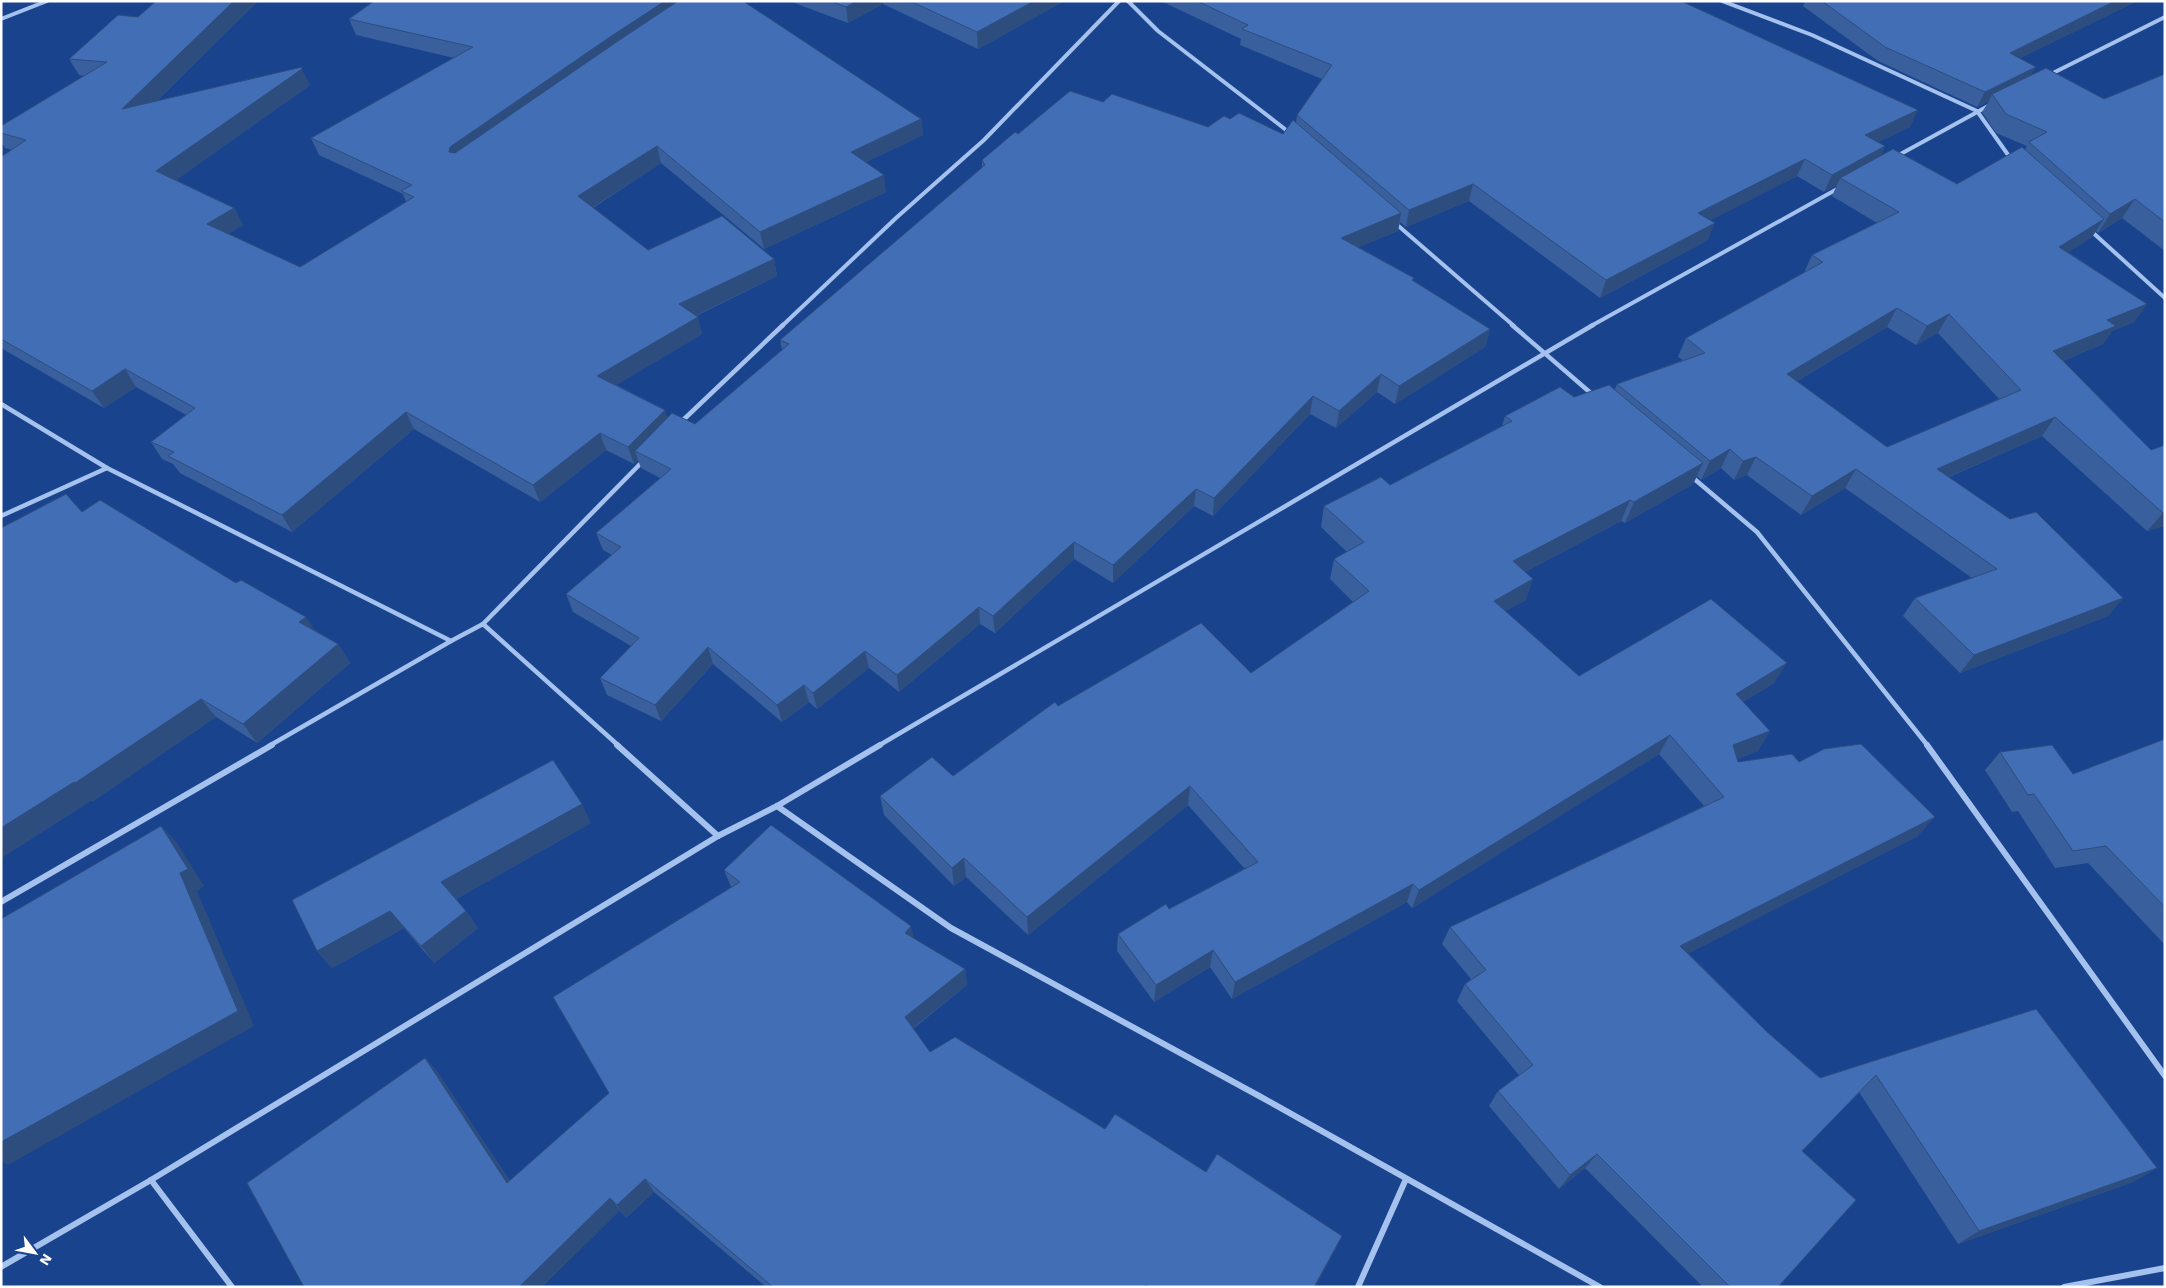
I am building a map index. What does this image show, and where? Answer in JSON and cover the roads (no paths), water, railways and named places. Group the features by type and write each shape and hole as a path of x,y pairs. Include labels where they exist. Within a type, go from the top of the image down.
{"street":[{"path":"1,19 48,1"},
{"path":"676,427 896,218 984,140 1119,1"},
{"path":"1128,1 1158,31 1298,139"},
{"path":"1722,1 1812,35 1977,111 2008,157 2015,163"},
{"path":"2040,80 2165,17"},
{"path":"1890,160 1995,102"},
{"path":"1,1268 151,1180 718,836 777,806 1543,353 1847,184"},
{"path":"1387,216 1597,398"},
{"path":"2086,228 2165,298"},
{"path":"1,404 107,468 451,641"},
{"path":"1,902 483,624 648,455"},
{"path":"1,516 107,468"},
{"path":"1688,474 1757,532 1933,752 2165,1076"},
{"path":"483,624 718,836"},
{"path":"777,806 951,928 1261,1097 1600,1287"},
{"path":"1358,1287 1406,1179"},
{"path":"151,1180 232,1287"},
{"path":"2064,1287 2165,1268"}]}
